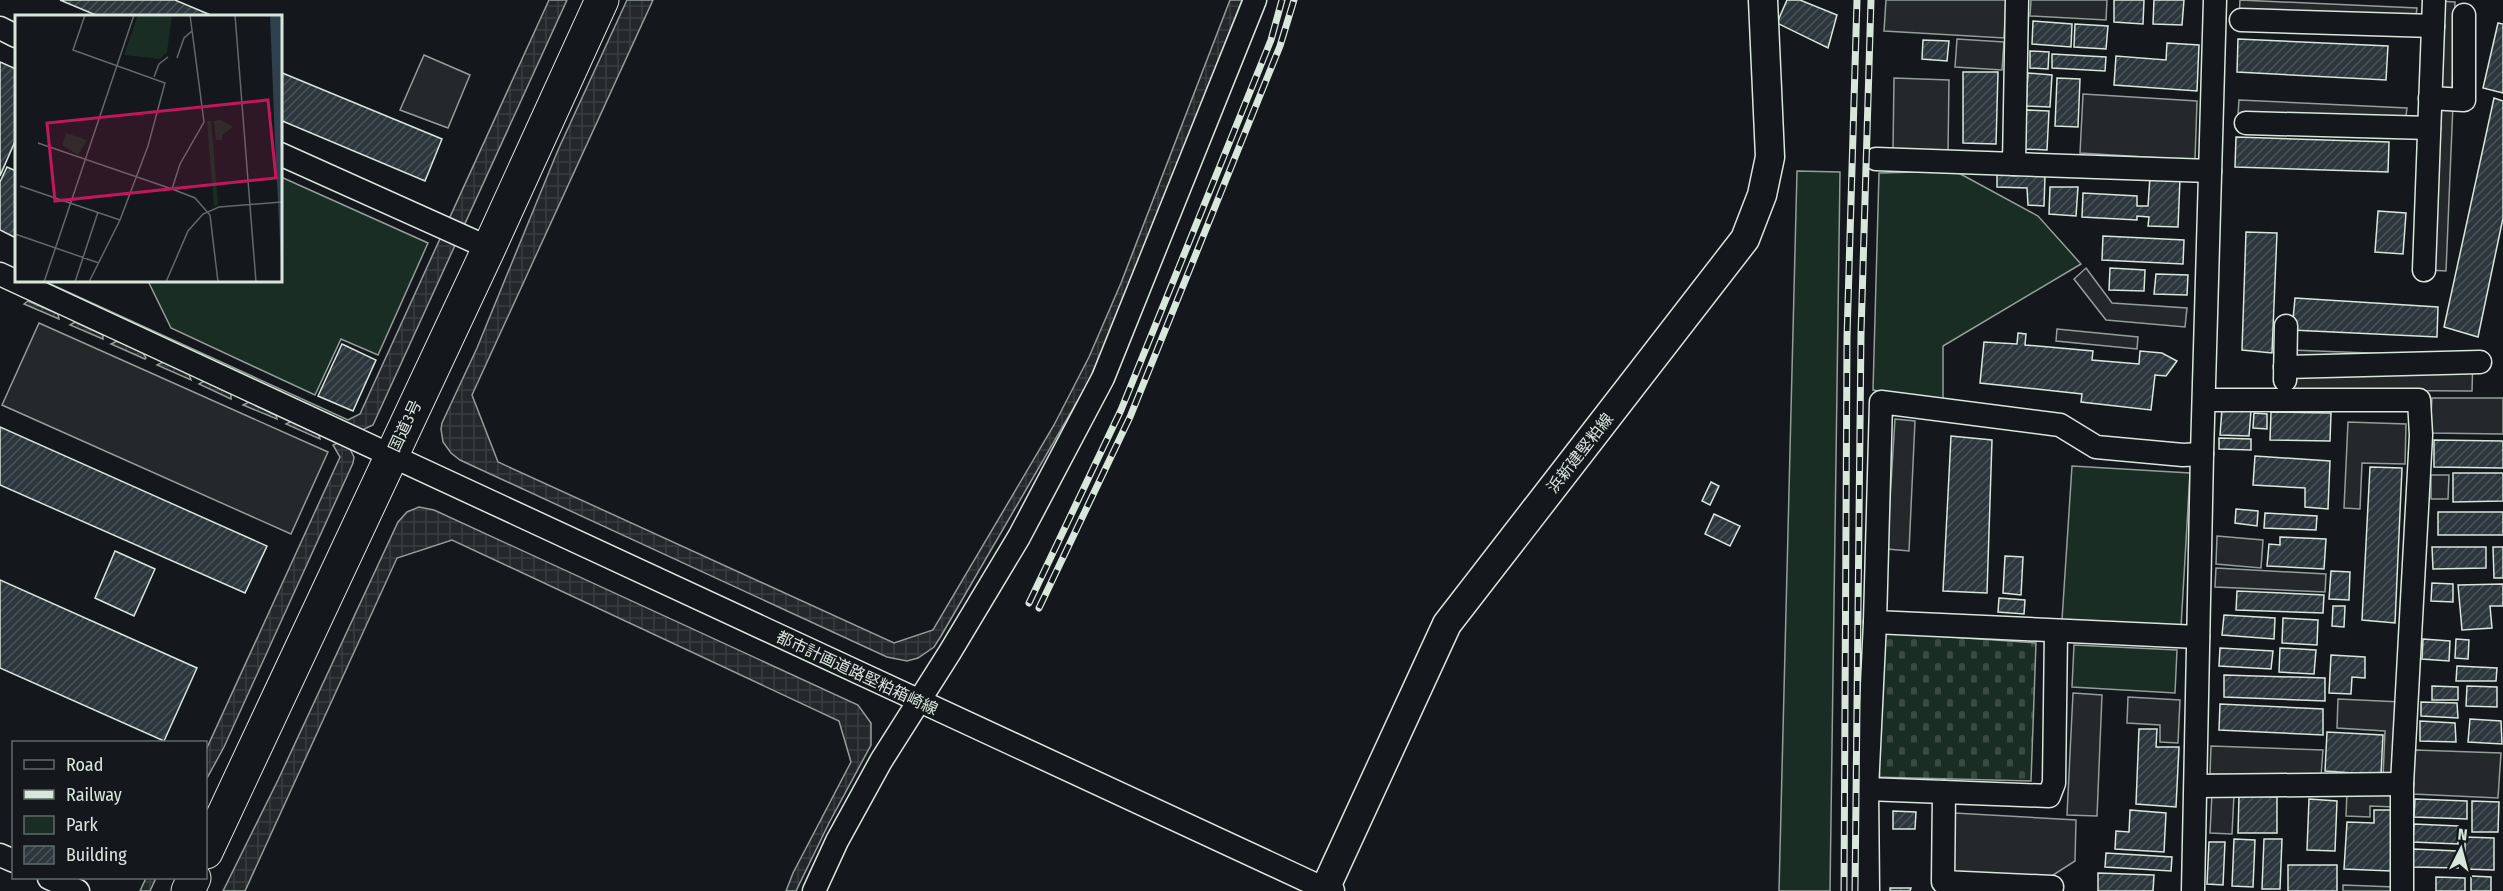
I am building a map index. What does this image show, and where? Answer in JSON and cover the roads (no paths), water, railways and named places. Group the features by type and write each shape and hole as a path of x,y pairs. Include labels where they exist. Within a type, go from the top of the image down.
{"highway":[{"name":"国道3号","path":"207,850 489,248 602,0"}],"main road":[{"name":"浜新建堅粕線","path":"1327,890 1447,624 1745,239 1762,195 1770,157 1763,0"}],"street":[{"path":"814,891 881,761 1019,537 1103,378 1255,0"},
{"path":"2014,164 2017,0"},
{"path":"2193,891 2215,0"},
{"path":"2424,270 2434,0"},
{"path":"2430,98 2464,100 2464,15"},
{"path":"2241,20 2433,26"},
{"path":"0,28 15,36"},
{"path":"2246,123 2429,128"},
{"path":"282,155 489,248"},
{"path":"1876,159 2210,171"},
{"name":"都市計画道路堅粕箱崎線","path":"0,274 15,281"},
{"name":"都市計画道路堅粕箱崎線","path":"17,282 1327,890"},
{"path":"2284,400 2286,326"},
{"path":"2285,367 2480,362"},
{"path":"2402,891 2402,784 2421,435 2419,400 2427,390 2426,364"},
{"path":"2205,400 2419,400"},
{"path":"1868,891 1867,789 1875,622 1881,402 2060,425 2096,447 2183,455 2202,454"},
{"path":"1875,622 2198,637"},
{"path":"1867,789 2049,796 2054,783 2056,631"},
{"path":"2196,786 2402,784"},
{"path":"1944,792 1943,882 2052,886"},
{"path":"51,879 78,891"}],"railway":[{"path":"1029,603 1121,410 1271,40 1282,0"},
{"path":"1039,608 1130,417 1280,46 1294,0"},
{"path":"1844,891 1847,337 1857,0"},
{"path":"1855,891 1861,334 1871,0"}]}
